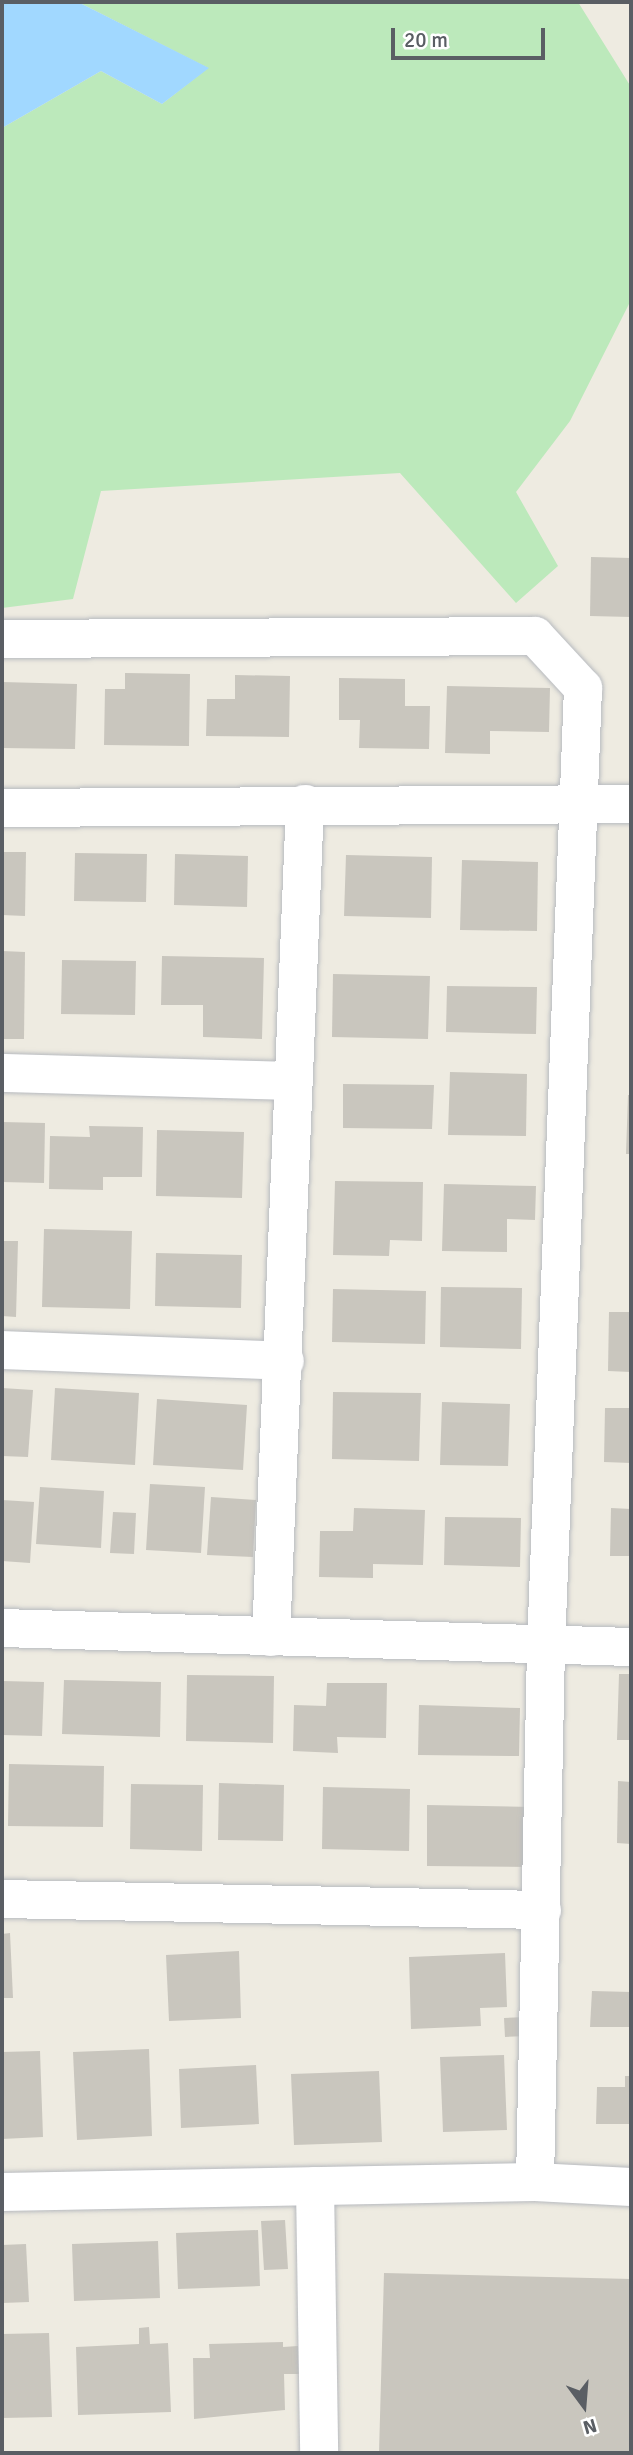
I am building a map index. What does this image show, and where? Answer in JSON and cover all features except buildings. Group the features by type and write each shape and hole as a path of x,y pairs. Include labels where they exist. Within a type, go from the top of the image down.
{"street":[{"path":"2,639 535,636 583,688 582,803 546,1648 535,2182"},
{"path":"271,1637 285,1361 290,1081 305,804"},
{"path":"2,808 631,804"},
{"path":"2,1073 290,1081"},
{"path":"2,1350 285,1361"},
{"path":"2,1628 546,1648 631,1647"},
{"path":"2,1899 542,1910"},
{"path":"2,2192 535,2182 631,2187"},
{"path":"315,2186 319,2453"}],"green space":[{"path":"78,2 578,2 631,87 631,300 570,421 516,492 558,566 516,603 400,473 101,491 73,599 2,608 2,128 101,71 162,104 208,68"}],"water":[{"path":"2,2 78,2 209,68 162,104 101,71 2,128"}]}
